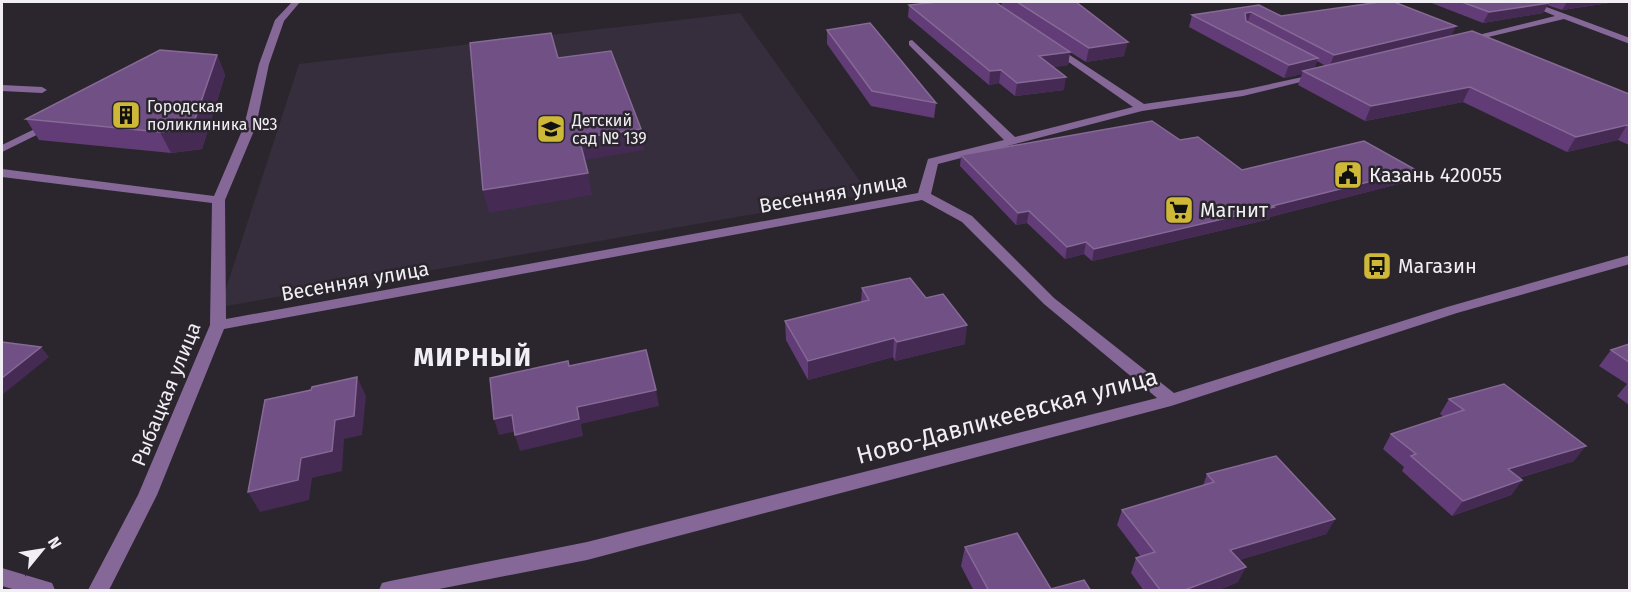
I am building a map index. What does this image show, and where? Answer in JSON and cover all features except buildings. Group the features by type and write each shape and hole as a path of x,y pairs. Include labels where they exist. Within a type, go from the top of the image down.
{"street":[{"name":"Рыбацкая улица","path":"98,591 147,495 218,326 219,200 250,126 264,64 280,20 296,2"},
{"path":"1526,2 1629,41"},
{"path":"1451,43 1563,17"},
{"path":"1046,42 1142,108"},
{"path":"912,43 1012,141"},
{"name":"Весенняя улица","path":"218,326 924,196 932,162 1142,108 1243,93 1328,73 1308,62"},
{"path":"2,88 42,90"},
{"path":"2,149 58,120"},
{"path":"2,173 219,200"},
{"path":"924,196 967,219 1049,301 1171,399"},
{"name":"Ново-Давликеевская улица","path":"390,591 587,551 1171,399 1452,310 1629,259"},
{"path":"2,577 44,591"}],"shaded area":[{"name":"Детский сад № 139","path":"740,13 869,194 220,307 299,64"}],"place":[{"name":"Городская поликлиника №3","path":"126,115"},
{"name":"Детский сад № 139","path":"551,129"},
{"name":"Казань 420055","path":"1348,175"},
{"name":"Магнит","path":"1179,210"},
{"name":"Магазин","path":"1377,266"}],"district":[{"name":"МИРНЫЙ","path":"473,357"}]}
